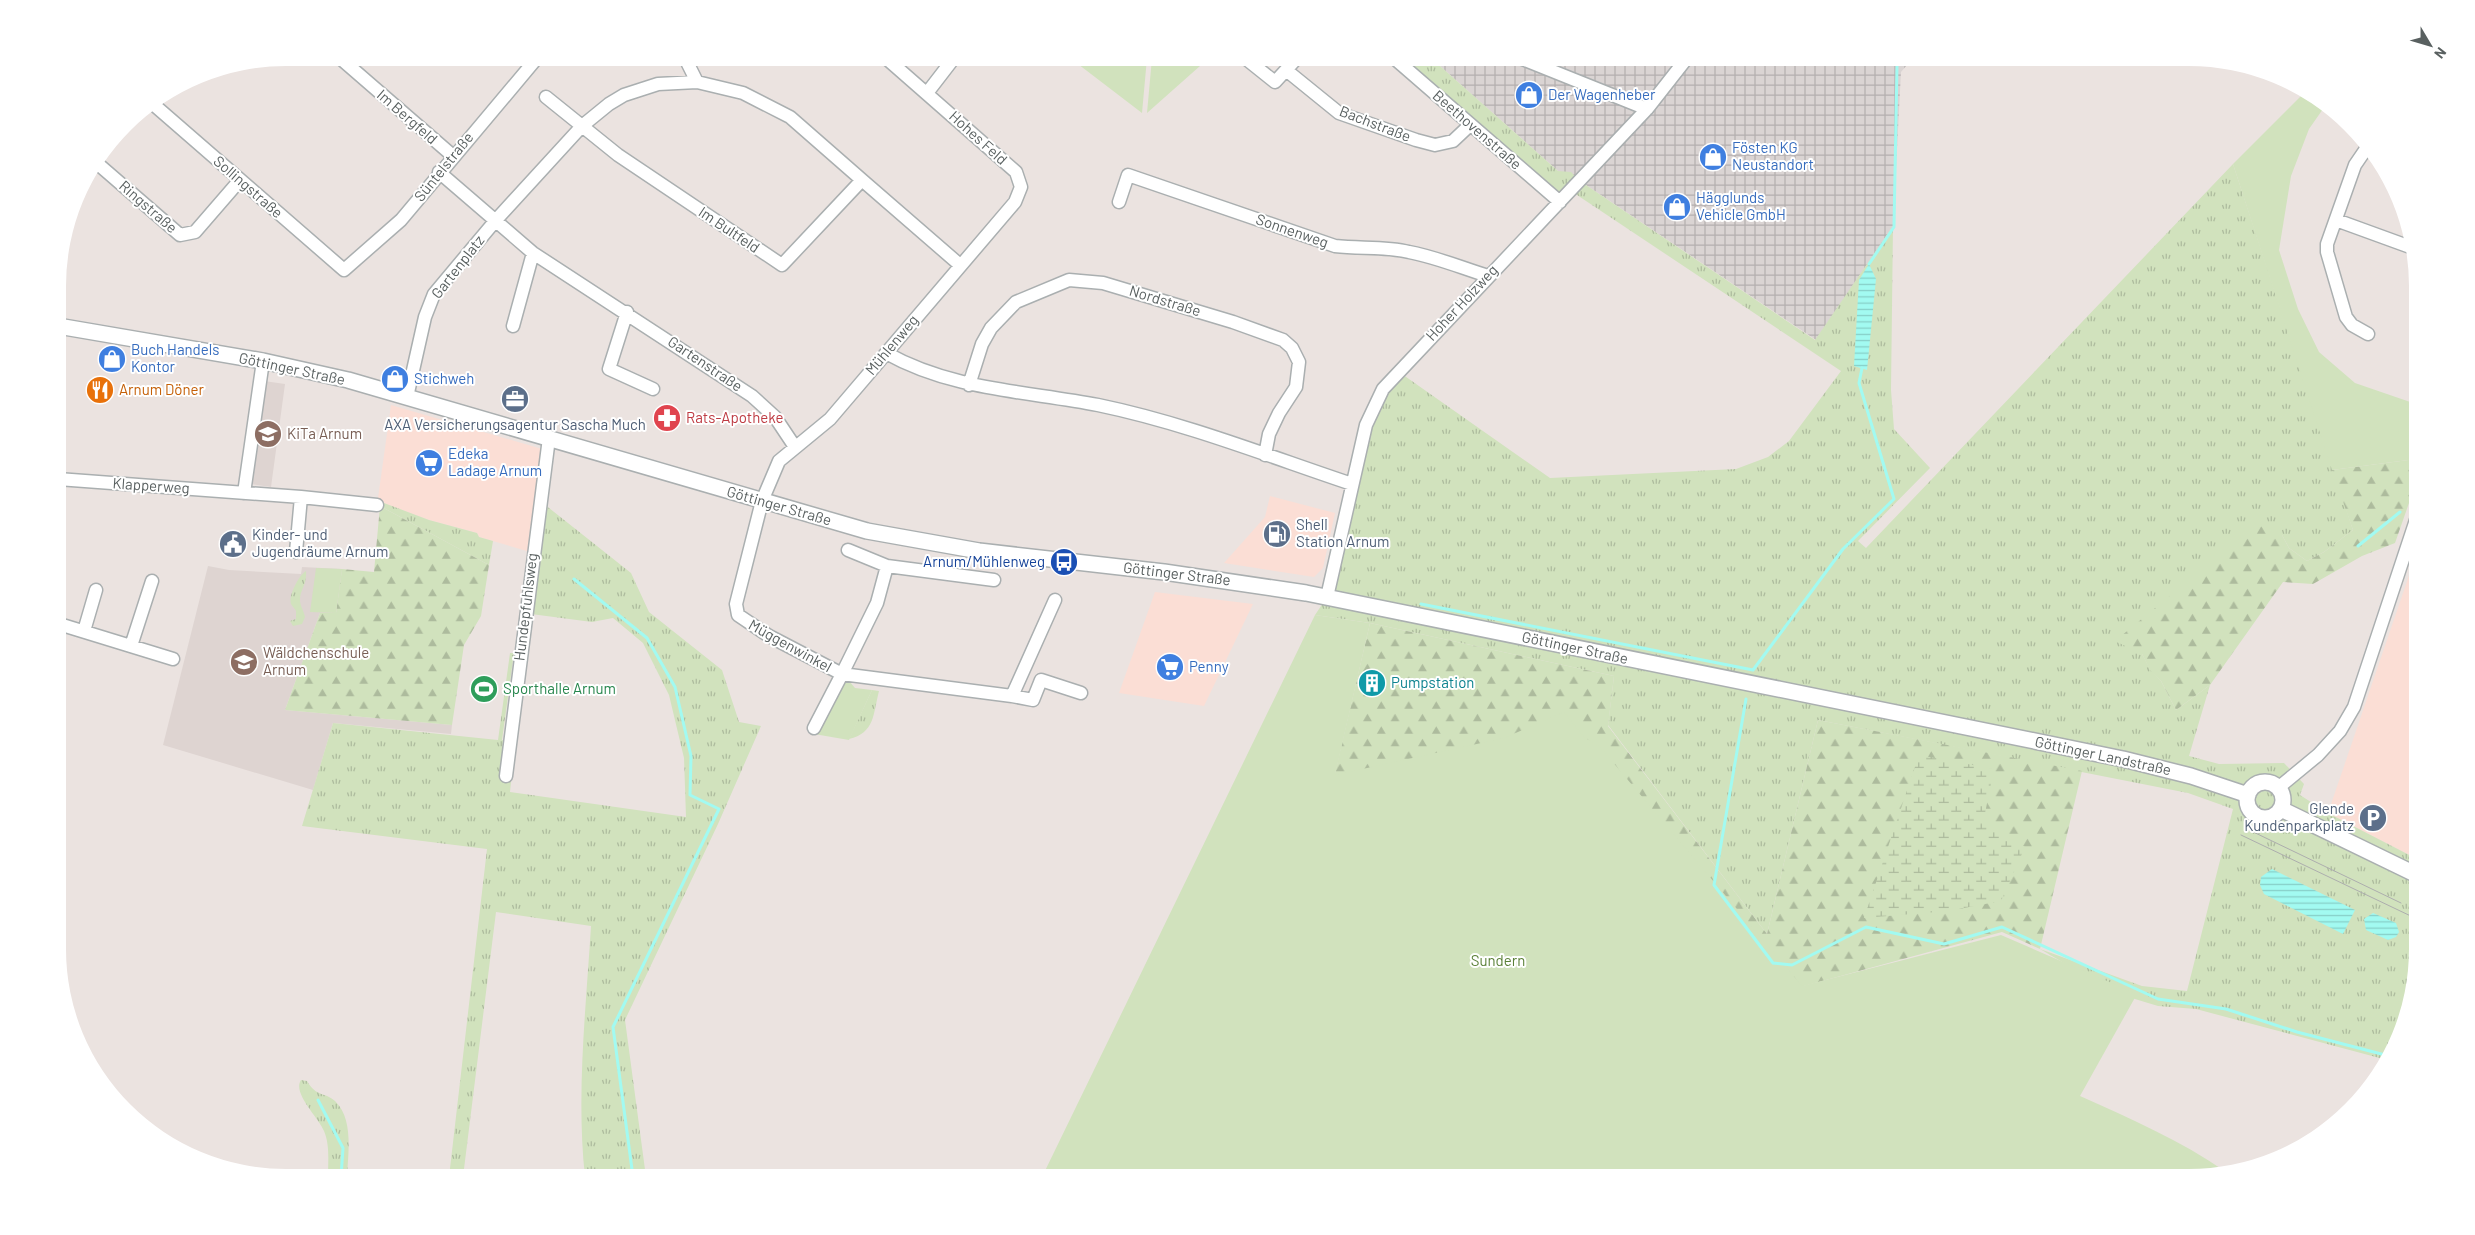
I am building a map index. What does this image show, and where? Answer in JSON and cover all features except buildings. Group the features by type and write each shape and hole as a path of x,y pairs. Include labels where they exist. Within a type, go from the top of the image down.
{"street":[{"name":"Im Bergfeld","path":"349,66 453,156"},
{"name":"Süntelstraße","path":"344,270 401,220 439,172 530,66"},
{"path":"689,66 696,82"},
{"name":"Hohes Feld","path":"895,66 1016,172 1022,186"},
{"path":"927,93 948,66"},
{"path":"1255,66 1274,82 1290,66"},
{"name":"Beethovenstraße","path":"1403,66 1560,202"},
{"path":"1540,66 1647,109"},
{"name":"Hoher Holzweg","path":"1327,597 1366,425 1383,388 1647,109 1681,66"},
{"name":"Bachstraße","path":"1286,70 1339,113 1416,140 1435,145 1453,142 1470,125"},
{"path":"496,220 582,126 609,104 640,89 658,84 696,82 743,93 790,117 960,265"},
{"name":"Im Bultfeld","path":"546,97 618,156 782,265 862,180"},
{"name":"Sollingstraße","path":"158,108 344,270"},
{"path":"2363,153 2355,165 2327,244 2327,252 2346,317 2352,325 2368,334"},
{"name":"Ringstraße","path":"101,167 180,235 195,232 240,180"},
{"path":"439,172 533,253 513,326"},
{"name":"Sonnenweg","path":"1119,202 1128,175 1335,246 1360,249 1384,248 1410,252 1488,276"},
{"name":"Mühlenweg","path":"762,501 780,461 830,419 1015,202 1022,186"},
{"name":"Gartenplatz","path":"407,397 425,317 434,294 496,220"},
{"path":"2336,220 2405,245"},
{"name":"Gartenstraße","path":"533,253 627,312 752,396 775,417 795,447"},
{"name":"Nordstraße","path":"968,384 982,344 991,328 1016,302 1069,280 1103,283 1233,322 1283,340 1292,348 1299,362 1296,387 1279,413 1269,434 1265,455"},
{"path":"627,312 609,369 654,389"},
{"name":"Göttinger Straße","path":"66,327 263,361 407,397 866,531 908,540 979,551 1164,572 1327,597 1955,725"},
{"path":"886,353 918,370 968,384 1098,405 1201,432 1352,484"},
{"path":"244,493 263,361"},
{"name":"Hundepfuhlsweg","path":"506,776 549,438"},
{"name":"Klapperweg","path":"66,481 301,497 377,505"},
{"path":"296,552 301,497"},
{"name":"Müggenwinkel","path":"762,501 736,604 738,615 769,636 842,674 1033,700 1041,680"},
{"path":"2278,788 2318,755 2340,731 2354,707 2409,541"},
{"path":"848,550 887,566 994,580"},
{"name":"Müggenwinkel","path":"814,728 877,603 887,566"},
{"path":"131,646 152,581"},
{"path":"84,631 96,590"},
{"path":"1012,696 1056,600"},
{"path":"66,626 173,659"},
{"path":"1022,673 1081,693"},
{"name":"Göttinger Landstraße","path":"1955,725 2124,759 2192,776 2248,795"},
{"path":"2264,782 2278,788 2283,800 2281,809 2272,817 2261,818 2256,815 2249,807 2248,795 2252,789 2264,782"},
{"path":"2281,809 2409,871"}],"shaded area":[{"path":"1440,66 1906,66 1901,72 1893,226 1816,340 1580,181 1558,171"},
{"name":"KiTa Arnum","path":"264,381 285,384 271,487 250,484"},
{"path":"391,405 542,449 530,552 479,537 477,533 429,520 383,503 378,498"},
{"path":"1270,496 1335,513 1323,568 1314,577 1224,563 1265,517"},
{"name":"Wäldchenschule Arnum","path":"208,566 229,570 301,574 302,567 342,569 336,613 320,613 285,710 452,725 451,734 333,723 313,790 163,745"},
{"path":"2409,576 2409,855 2328,813"},
{"path":"1155,592 1253,604 1204,706 1119,693"}],"green space":[{"path":"1081,66 1146,66 1142,113"},
{"path":"1151,66 1200,66 1147,113"},
{"path":"1405,66 1440,66 1558,171 1571,172 1580,181 1815,340 1893,226 1891,390 1894,429 1930,468 1858,541 1866,548 2233,164 2353,530 2324,552 2307,561 2289,548 2282,535 2142,654 2150,669 2161,681 2176,710 2210,685 2189,756 2219,764 2284,763 2304,784 2300,795 2328,813 2409,855 2409,948 2405,991 2392,1033 2379,1058 2196,1009 2158,1006 2115,993 2040,949 2142,986 2187,991 2233,809 2188,793 1818,720 1767,934 1608,725 1614,676 1370,623 1315,615 1327,597 1366,425 1399,372 1550,478 1736,469 1768,457 1789,441 1841,371 1571,191 1560,202"},
{"path":"2300,97 2321,111 2309,129 2291,176 2279,250 2298,309 2319,352 2355,383 2409,402 2409,460 2332,470 2233,164"},
{"path":"2409,460 2409,503 2395,543 2362,556 2313,584 2283,582 2210,685 2176,710 2161,681 2150,670 2142,654 2115,641 2252,528 2264,526 2282,535 2289,548 2307,561 2324,552 2353,530 2332,470"},
{"path":"378,499 429,520 477,533 479,537 493,541 489,565 380,506"},
{"path":"544,504 631,573 649,612 722,670 739,722 761,726 718,824 625,1020 645,1169 584,1169 581,1114 591,926 496,912 464,1169 450,1169 487,849 302,826 333,723 498,740 510,653 514,653 502,740 515,742 510,792 686,817 684,758 669,695 643,643 613,618 592,622 531,614"},
{"path":"380,506 489,565 481,616 464,645 452,725 285,710 320,613 336,613 342,569 374,572"},
{"path":"316,568 342,569 336,613 310,612"},
{"path":"306,571 300,600 305,617 302,624 293,626 290,621 296,619 296,611 290,600 297,581"},
{"name":"Sundern","path":"1315,615 1370,623 1335,775 1504,738 1564,712 1584,737 1600,747 1802,986 2001,935 2137,994 2080,1096 2173,1140 2219,1167 2188,1169 1046,1169"},
{"path":"1370,623 1614,676 1608,726 1767,934 1818,720 2082,771 2040,949 2002,932 1782,992 1329,799"},
{"path":"849,681 855,688 872,690 849,740 814,734 839,684"},
{"path":"872,690 879,691 874,715 864,732 849,739"},
{"path":"1919,755 1994,769 1983,823 2025,847 2001,901 1948,911 1864,918"},
{"path":"301,1080 307,1081 314,1090 331,1098 341,1108 347,1127 349,1148 348,1169 328,1169 326,1136 307,1106 300,1092 299,1085"}],"water":[{"path":"1869,264 1876,279 1867,370 1854,366 1859,280"},
{"path":"2272,869 2355,910 2343,934 2264,894 2260,885 2261,877"},
{"path":"2373,913 2396,923 2399,932 2396,937 2388,940 2366,930 2364,919"}],"waterway":[{"path":"1869,264 1894,227 1897,66"},
{"path":"1421,604 1753,670 1843,549 1894,499 1859,383 1862,368"},
{"path":"2358,546 2400,512"},
{"path":"574,579 647,638 675,687 691,756 690,795 719,809 613,1027 632,1169"},
{"path":"1746,699 1714,885 1773,963 1792,965 1866,927 1944,944 2002,927 2158,999 2226,1009 2297,1032 2381,1054"},
{"path":"318,1100 343,1148 342,1169"}],"tram line":[{"path":"2245,828 2401,903"},
{"path":"2241,835 2409,915"}],"place":[{"name":"Der Wagenheber","path":"1529,95"},
{"name":"Fösten KG Neustandort","path":"1713,157"},
{"name":"Hägglunds Vehicle GmbH","path":"1677,207"},
{"name":"Buch Handels Kontor","path":"112,359"},
{"name":"Stichweh","path":"395,379"},
{"name":"Arnum Döner","path":"100,390"},
{"name":"AXA Versicherungsagentur Sascha Much","path":"515,399"},
{"name":"Rats-Apotheke","path":"667,418"},
{"name":"KiTa Arnum","path":"268,434"},
{"name":"Edeka Ladage Arnum","path":"429,463"},
{"name":"Shell Station Arnum","path":"1277,534"},
{"name":"Kinder- und Jugendräume Arnum","path":"233,544"},
{"name":"Arnum/Mühlenweg","path":"1064,562"},
{"name":"Wäldchenschule Arnum","path":"244,662"},
{"name":"Penny","path":"1170,667"},
{"name":"Pumpstation","path":"1372,683"},
{"name":"Sporthalle Arnum","path":"484,689"},
{"name":"Glende Kundenparkplatz","path":"2373,818"}]}
